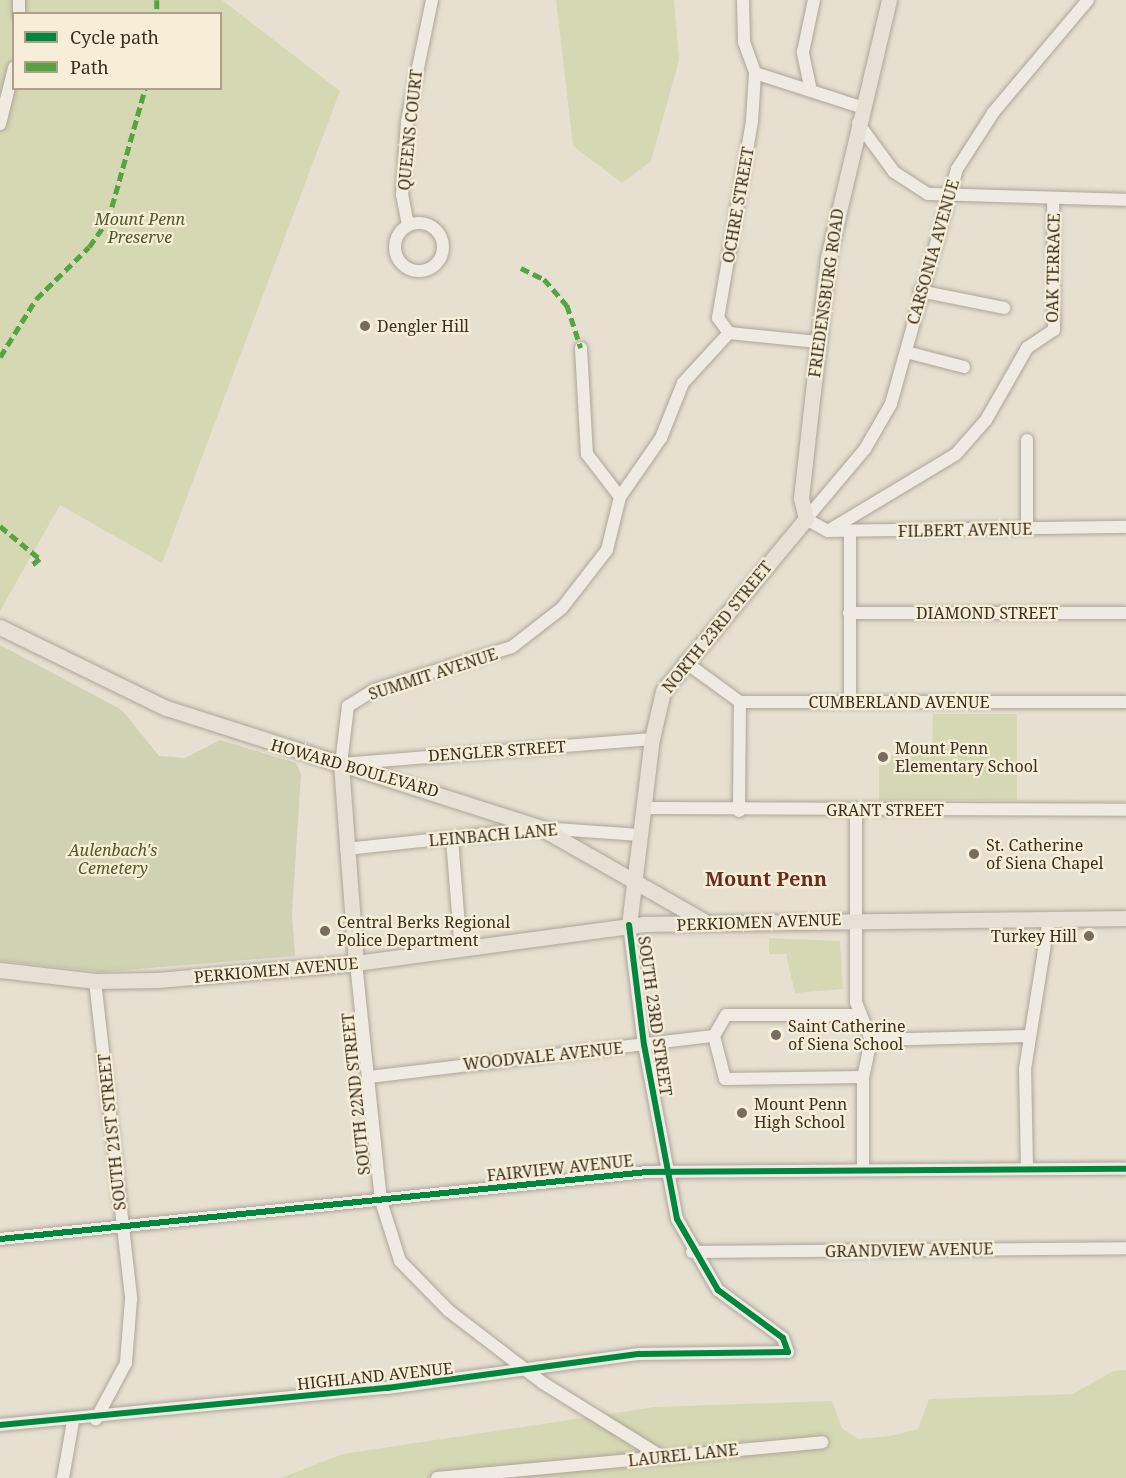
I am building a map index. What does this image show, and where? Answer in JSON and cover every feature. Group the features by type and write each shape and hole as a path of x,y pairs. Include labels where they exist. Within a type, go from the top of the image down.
{"main road":[{"name":"FRIEDENSBURG ROAD","path":"806,519 801,498 828,258 861,107 889,0"},
{"name":"NORTH 23RD STREET","path":"629,925 652,739 663,691 806,519"},
{"name":"HOWARD BOULEVARD","path":"0,627 157,704 542,828 704,921"},
{"path":"341,764 356,963"},
{"name":"PERKIOMEN AVENUE","path":"0,970 95,981 356,963 629,925 704,921 1126,918"}],"street":[{"name":"QUEENS COURT","path":"408,225 402,195 407,121 432,0"},
{"path":"743,0 744,42 756,73 861,107"},
{"path":"811,91 803,52 814,0"},
{"name":"CARSONIA AVENUE","path":"806,519 874,436 891,404 945,198 982,126 1088,0"},
{"name":"OCHRE STREET","path":"729,333 718,318 756,73"},
{"path":"0,124 12,76"},
{"path":"858,123 894,172 928,194 945,198 1126,200"},
{"name":"OAK TERRACE","path":"828,531 956,454 986,420 1027,348 1054,330 1053,200"},
{"path":"424,223 442,238 438,262 425,270 409,269 394,251 397,235 408,225 424,223"},
{"path":"920,291 1004,308"},
{"path":"581,348 587,454 620,497 661,438 683,383 729,333 818,342"},
{"path":"906,352 964,367"},
{"path":"1027,440 1027,529"},
{"name":"SUMMIT AVENUE","path":"341,764 348,706 387,685 500,653 562,608 614,538 620,497"},
{"name":"FILBERT AVENUE","path":"806,519 828,531 1126,527"},
{"path":"850,531 850,701"},
{"name":"DIAMOND STREET","path":"849,614 1126,613"},
{"path":"685,662 740,702 739,811"},
{"name":"CUMBERLAND AVENUE","path":"740,702 1126,702"},
{"name":"DENGLER STREET","path":"341,764 652,739"},
{"name":"GRANT STREET","path":"644,808 739,811 1126,810"},
{"path":"856,811 858,1016 871,1040 863,1077 863,1169"},
{"name":"LEINBACH LANE","path":"346,849 542,828 640,835"},
{"path":"452,838 461,950"},
{"path":"1027,1169 1028,1036 1049,919"},
{"name":"SOUTH 23RD STREET","path":"629,925 644,1045 666,1171 692,1252 718,1290 783,1338 788,1352"},
{"name":"SOUTH 22ND STREET","path":"356,963 381,1201 392,1244 408,1273 449,1311 533,1371 560,1394 659,1455"},
{"name":"SOUTH 21ST STREET","path":"95,981 122,1227 130,1343 121,1376 96,1419"},
{"path":"858,1016 726,1015 714,1036 725,1079 863,1077"},
{"name":"WOODVALE AVENUE","path":"369,1077 714,1036"},
{"path":"871,1040 1028,1036"},
{"name":"FAIRVIEW AVENUE","path":"0,1239 666,1171 1126,1169"},
{"name":"GRANDVIEW AVENUE","path":"692,1252 1126,1248"},
{"name":"HIGHLAND AVENUE","path":"0,1425 96,1419 533,1371 640,1354 788,1352"},
{"path":"63,1478 73,1421"},
{"name":"LAUREL LANE","path":"437,1478 659,1455 822,1442"}],"green space":[{"name":"Mount Penn Preserve","path":"0,0 222,0 340,91 162,563 60,505 0,611"},
{"path":"556,0 674,0 679,60 651,161 622,183 573,146"},
{"name":"Aulenbach's Cemetery","path":"0,645 122,710 159,756 185,758 220,740 296,763 301,774 292,914 295,956 102,972 0,961"},
{"path":"933,714 1017,714 1017,800 879,800 879,756 932,755"},
{"path":"769,938 840,941 843,989 795,993 786,954 769,954"},
{"path":"1126,1370 1126,1478 281,1478 343,1454 655,1407 832,1401 842,1428 858,1439 891,1436 918,1429 929,1399 1073,1394 1113,1371"}],"marked path":[{"path":"157,0 157,12"},
{"path":"0,357 36,299 89,247 108,220 144,90"},
{"path":"521,268 544,279 567,305 581,348"},
{"path":"0,526 40,559 30,567"}],"cycle path":[{"path":"0,1425 387,1388 640,1354 788,1352 783,1338 718,1290 677,1219 644,1045 629,925"},
{"path":"0,1239 647,1172 1126,1169"}],"place":[{"name":"Dengler Hill","path":"365,326"},
{"name":"Mount Penn Elementary School","path":"883,757"},
{"name":"St. Catherine of Siena Chapel","path":"974,854"},
{"name":"Central Berks Regional Police Department","path":"325,931"},
{"name":"Turkey Hill","path":"1089,936"},
{"name":"Saint Catherine of Siena School","path":"776,1035"},
{"name":"Mount Penn High School","path":"742,1113"}],"district":[{"name":"Mount Penn","path":"766,878"}]}
